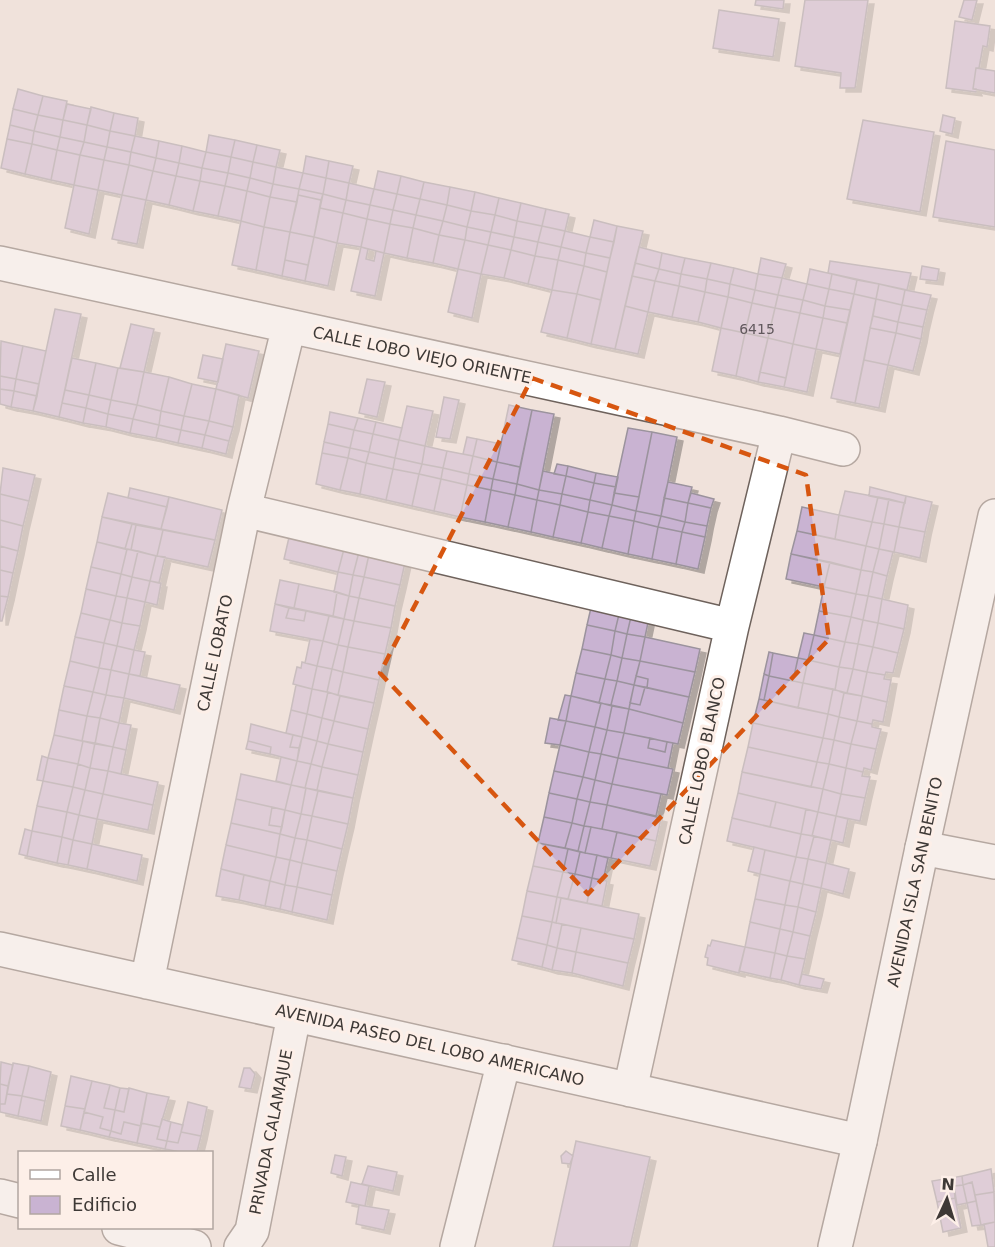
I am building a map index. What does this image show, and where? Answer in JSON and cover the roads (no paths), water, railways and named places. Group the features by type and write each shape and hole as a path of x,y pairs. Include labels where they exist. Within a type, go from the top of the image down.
{"street":[{"name":"CALLE LOBO VIEJO ORIENTE","path":"0,263 843,449"},
{"name":"CALLE LOBATO","path":"147,982 244,510 289,326"},
{"name":"CALLE LOBO BLANCO","path":"630,1090 732,626 778,433"},
{"path":"244,510 732,626"},
{"name":"AVENIDA ISLA SAN BENITO","path":"835,1247 860,1141 922,848 987,596 995,516"},
{"path":"922,848 995,862"},
{"name":"AVENIDA PASEO DEL LOBO AMERICANO","path":"0,949 860,1141"},
{"name":"PRIVADA CALAMAJUE","path":"241,1247 252,1231 294,1015"},
{"path":"457,1247 504,1061"},
{"path":"0,1196 18,1200"},
{"path":"126,1229 194,1247"}]}
